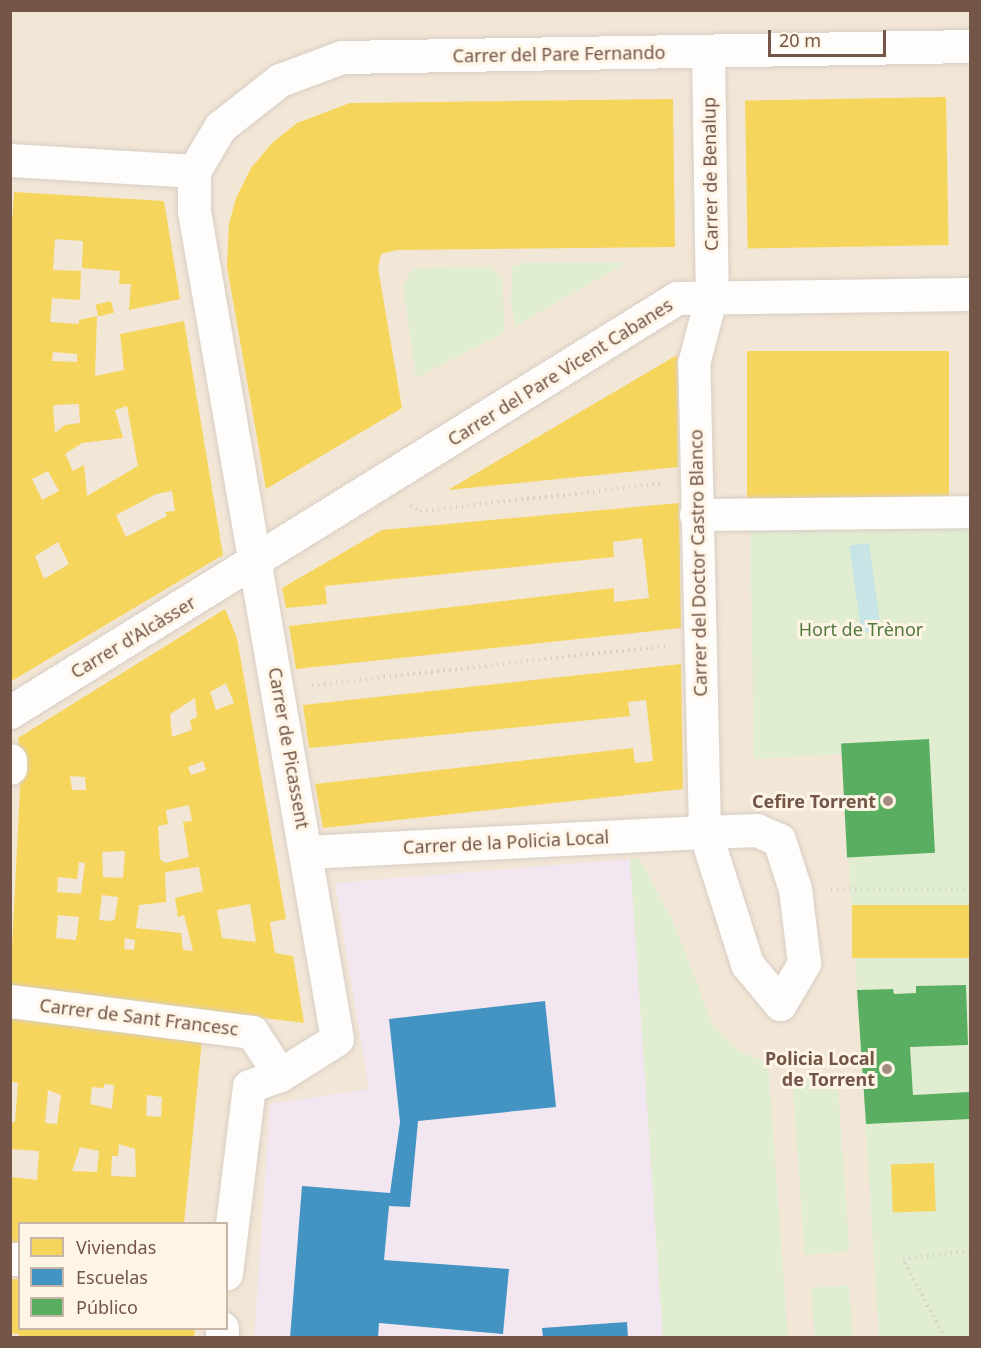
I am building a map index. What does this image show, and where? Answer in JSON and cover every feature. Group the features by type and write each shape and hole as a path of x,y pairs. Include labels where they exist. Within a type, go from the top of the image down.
{"street":[{"name":"Carrer del Pare Fernando","path":"194,171 220,127 280,80 342,57 970,46"},
{"name":"Carrer de Benalup","path":"708,52 711,296"},
{"path":"10,160 194,171"},
{"name":"Carrer de Picassent","path":"194,171 194,211 308,852 337,1039 279,1075 249,1086 228,1259"},
{"name":"Carrer del Pare Vicent Cabanes","path":"255,563 677,298 970,294"},
{"name":"Carrer del Doctor Castro Blanco","path":"705,832 694,364 711,296"},
{"path":"696,515 970,512"},
{"name":"Carrer d'Alcàsser","path":"10,712 255,563"},
{"path":"10,760 10,768"},
{"name":"Carrer de la Policia Local","path":"308,852 705,832 757,830 779,840 795,889 804,963 780,1004 747,964 705,832"},
{"name":"Carrer de Sant Francesc","path":"10,1001 252,1032 279,1075"}],"path":[{"path":"381,483 420,511 696,480"},
{"path":"278,689 699,642"},
{"path":"795,889 970,889"},
{"path":"945,1338 903,1259 970,1251"}],"shaded area":[{"path":"10,11 970,11 970,1337 11,1337"},
{"path":"630,859 663,1337 254,1338 270,1104 369,1089 335,883"}],"green space":[{"path":"628,262 515,326 511,303 512,267 523,263"},
{"path":"490,267 502,278 505,332 416,378 403,286 412,268"},
{"name":"Hort de Trènor","path":"970,517 970,1337 879,1337 842,754 754,759 750,520"},
{"path":"639,858 674,923 713,1026 740,1052 768,1063 788,1337 663,1337 630,859"},
{"path":"837,1073 849,1252 805,1255 792,1076"},
{"path":"849,1285 853,1337 815,1338 811,1288"}],"water":[{"path":"869,543 881,630 861,633 849,546"}],"building: Viviendas":[{"path":"946,97 949,245 748,248 745,101"},
{"path":"673,99 675,247 397,250 381,254 378,268 402,408 266,489 227,267 229,224 236,198 251,168 272,143 297,123 350,103"},
{"path":"14,192 164,201 180,299 129,310 131,284 119,284 120,271 82,268 83,241 55,239 53,270 81,271 80,300 52,298 50,322 79,324 79,320 97,316 95,376 124,370 120,334 184,321 223,555 10,682 10,252","holes":["53,352 77,354 77,362 52,361","79,404 80,423 65,425 55,433 53,405","127,406 138,466 87,496 84,465 73,471 65,454 82,443 123,438 115,410","48,471 59,491 42,500 32,479","172,491 175,511 165,512 167,516 126,537 116,515 156,494","58,542 69,564 44,579 35,556"]},
{"path":"111,301 114,313 98,317 95,305"},
{"path":"747,351 949,351 949,499 747,499"},
{"path":"677,355 678,467 448,490 524,445"},
{"path":"679,503 681,628 296,669 289,626 614,588 614,602 649,598 642,538 613,542 614,557 325,586 327,604 286,608 282,588 382,530"},
{"path":"225,609 237,638 286,919 270,922 275,953 293,956 304,1023 10,986 21,769 18,738","holes":["226,683 234,703 216,710 210,692","195,698 197,717 190,720 192,730 172,737 170,714","203,761 206,770 191,775 188,767","70,776 85,777 86,790 72,790","189,805 192,821 183,822 189,857 165,863 160,859 158,826 168,824 166,810","125,851 123,878 103,877 102,852","79,862 85,863 81,894 57,892 58,877 77,879","199,867 203,891 175,898 178,917 184,915 193,951 183,950 181,933 136,928 139,905 166,902 165,872","102,895 118,897 115,919 99,920","250,904 256,942 222,938 217,910","58,915 79,917 76,940 56,938","125,938 135,940 134,950 124,949"]},
{"path":"681,664 683,789 323,828 315,784 633,748 635,763 653,761 646,700 628,702 630,716 309,748 303,705"},
{"path":"852,905 970,905 970,958 852,958"},
{"path":"10,1015 202,1040 184,1222 18,1222 18,1245 10,1244 10,1177 37,1180 39,1151 10,1149 10,1122 15,1122 18,1083 10,1081","holes":["104,1084 114,1085 112,1109 90,1104 92,1087 104,1088","48,1090 61,1095 57,1124 45,1123","147,1095 162,1097 161,1117 146,1116","119,1144 135,1149 136,1177 111,1176 112,1156 118,1156","80,1147 99,1151 97,1172 72,1171"]},
{"path":"934,1163 936,1211 893,1212 891,1165"},
{"path":"10,1279 18,1279 18,1330 195,1330 194,1338 19,1338 19,1334 10,1333"}],"building: Escuelas":[{"path":"545,1001 556,1107 418,1121 410,1207 389,1206 384,1260 509,1269 503,1334 379,1323 378,1338 290,1338 302,1186 390,1193 400,1122 389,1019"},
{"path":"627,1322 628,1338 543,1338 542,1328"}],"building: Público":[{"path":"929,739 935,853 847,857 841,744"},
{"name":"Policia Local de Torrent","path":"966,985 968,1045 910,1047 913,1095 970,1092 970,1119 866,1124 857,990 893,989 894,994 916,993 916,986"}],"place":[{"name":"Cefire Torrent","path":"888,801"},
{"name":"Policia Local de Torrent","path":"887,1069"}]}
